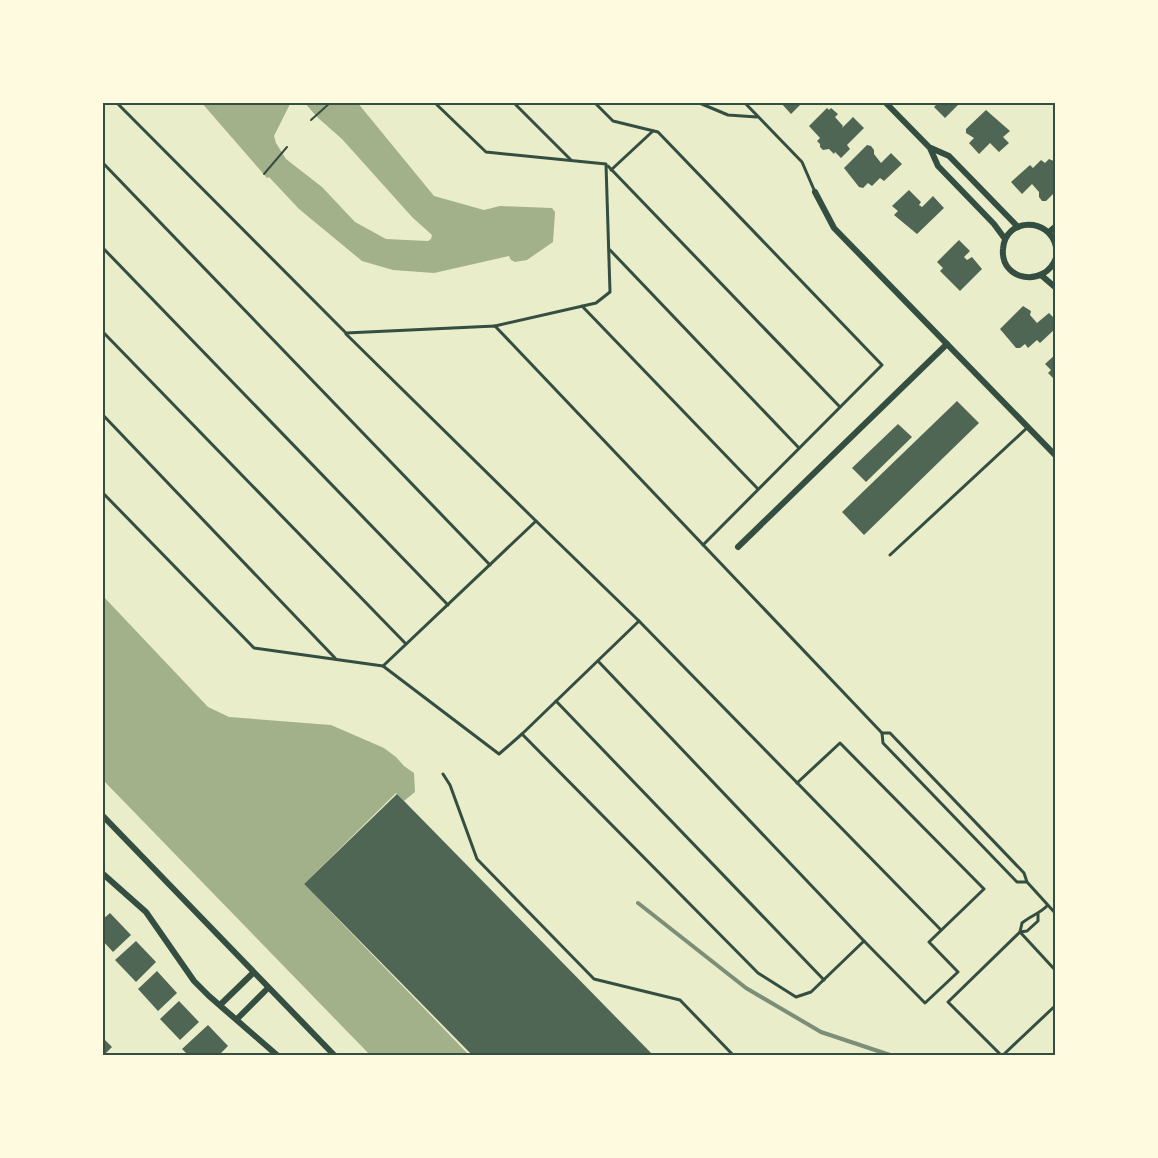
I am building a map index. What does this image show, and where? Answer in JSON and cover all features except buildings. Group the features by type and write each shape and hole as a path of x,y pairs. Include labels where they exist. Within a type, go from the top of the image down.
{"street":[{"path":"885,102 930,148 938,166 994,224 1005,239"},
{"path":"930,148 949,156 1018,227"},
{"path":"815,192 834,228 1056,456"},
{"path":"1055,262 1049,270 1034,278 1019,276 1009,268 1003,256 1005,239 1010,232 1030,224 1040,226 1049,232 1056,247"},
{"path":"1049,232 1056,226"},
{"path":"1041,275 1056,288"},
{"path":"738,547 947,344"},
{"path":"102,815 335,1056"},
{"path":"102,873 146,912 194,981 278,1056"},
{"path":"220,1005 253,973"},
{"path":"237,1019 268,988"}],"lane":[{"path":"116,102 346,333 639,621 941,930"},
{"path":"434,102 486,152 606,164 840,407"},
{"path":"513,102 572,161"},
{"path":"594,102 613,121 658,132 882,365 703,545"},
{"path":"697,102 728,114 758,117"},
{"path":"744,102 802,162 815,192"},
{"path":"611,170 652,131"},
{"path":"102,162 490,565"},
{"path":"346,333 495,326 596,303 610,292 606,164"},
{"path":"102,247 448,605"},
{"path":"609,250 799,448"},
{"path":"582,306 758,489"},
{"path":"495,326 882,732 883,743 1017,882 1027,882"},
{"path":"102,331 406,644"},
{"path":"102,414 336,660"},
{"path":"890,555 1028,427"},
{"path":"102,492 254,648 383,666 500,753 639,621"},
{"path":"383,666 536,521"},
{"path":"598,661 925,1003 958,972 928,942 984,889 840,742 797,783"},
{"path":"556,701 824,980"},
{"path":"882,732 890,733 1024,873 1027,882 1056,914"},
{"path":"522,734 758,973 796,997 811,992 864,941"},
{"path":"442,774 450,785 477,859 594,978 680,1000 734,1056"},
{"path":"1048,906 1022,923 1020,932 948,1002 1002,1056 1056,1005"},
{"path":"1020,932 1027,931 1038,921 1038,914"},
{"path":"1020,932 1056,970"}],"path":[{"path":"311,120 331,102"},
{"path":"264,174 287,147"}],"shaded area":[{"path":"201,102 291,102 274,136 286,159 322,187 355,222 386,239 428,241 432,235 412,217 342,139 304,102 357,102 434,196 484,210 500,206 552,208 555,212 553,242 527,260 515,262 509,256 434,273 393,270 362,261 299,209 269,177 267,178"},
{"path":"102,595 208,707 229,717 331,725 384,748 414,773 415,792 404,801 396,793 304,884 470,1056 371,1056 102,779"}],"railway":[{"path":"638,903 746,988 821,1032 893,1056"}]}
